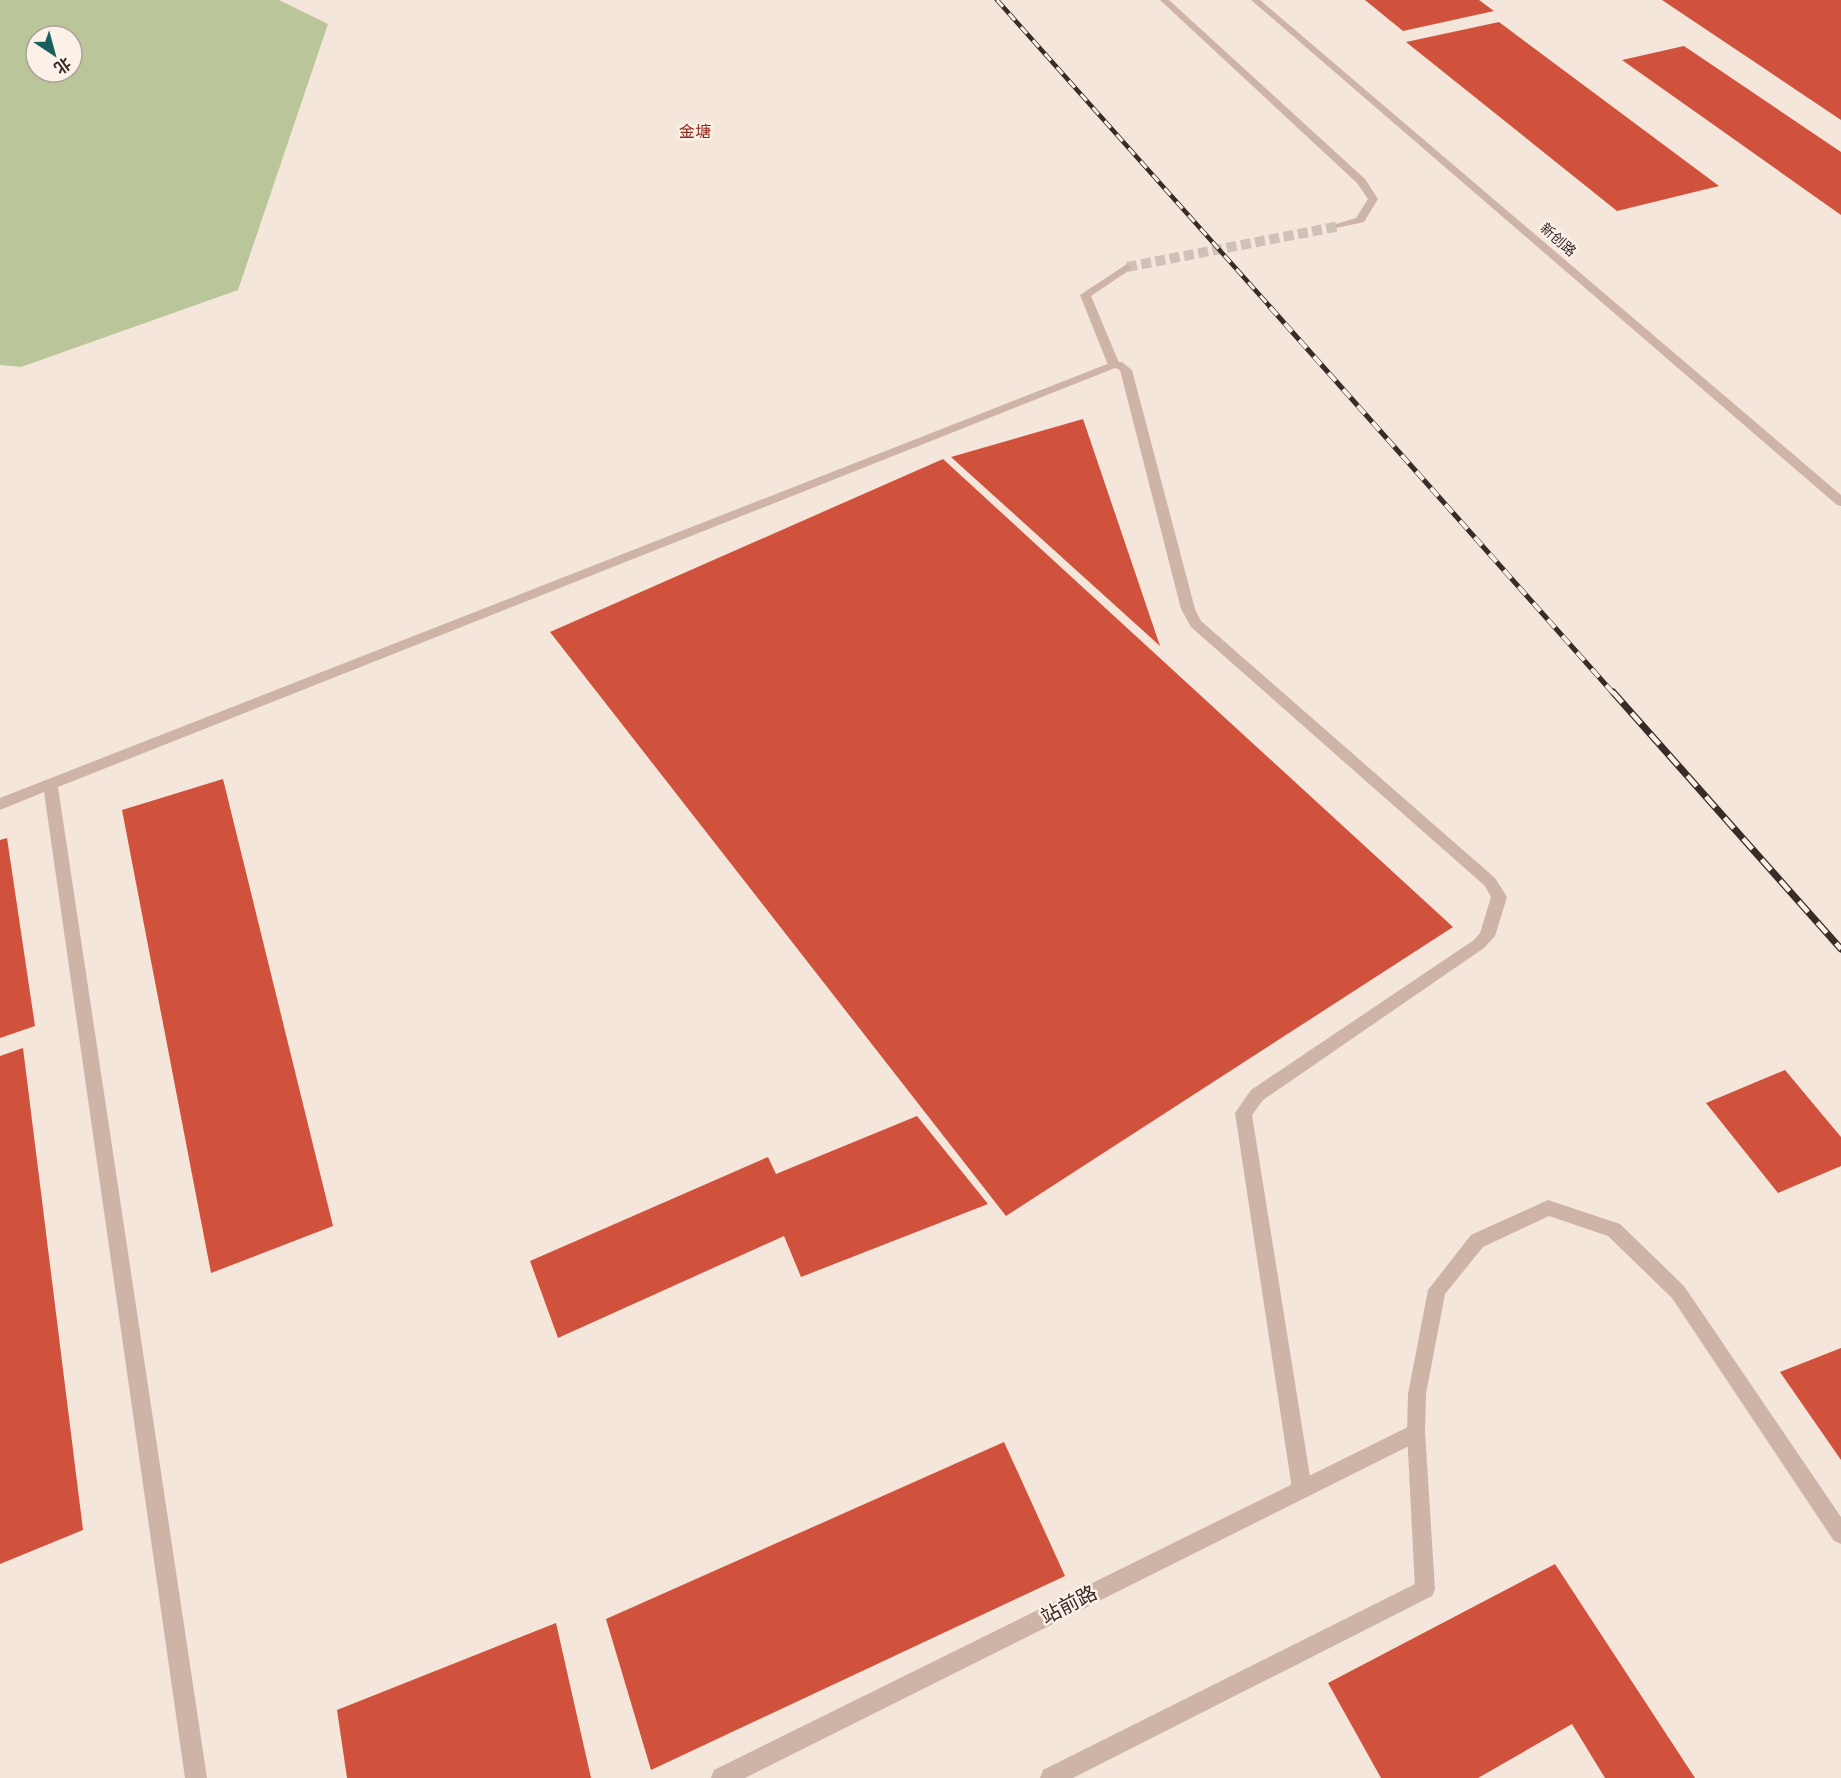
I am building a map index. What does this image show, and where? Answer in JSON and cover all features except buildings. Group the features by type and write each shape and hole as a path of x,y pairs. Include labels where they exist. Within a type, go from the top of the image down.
{"street":[{"path":"1164,0 1361,181 1373,200 1360,220 1340,226"},
{"name":"新创路","path":"1255,0 1841,502"},
{"path":"1114,365 1085,295 1127,267"},
{"path":"0,804 1114,365 1122,365 1126,370 1188,609 1196,624 1490,882 1499,897 1487,936 1479,944 1257,1095 1243,1113 1302,1489"},
{"path":"50,784 196,1778"},
{"path":"1051,1778 1425,1589 1416,1432 1417,1394 1437,1290 1477,1241 1548,1208 1614,1230 1678,1292 1841,1534"},
{"name":"站前路","path":"722,1778 1416,1432"}],"green space":[{"path":"0,0 279,0 328,24 238,290 21,367 0,365"}],"tunnel":[{"path":"1127,267 1340,226"}],"railway":[{"path":"997,0 1272,309"},
{"path":"1270,307 1614,694"},
{"path":"1613,692 1841,949"}],"district":[{"name":"金塘","path":"695,131"}]}
